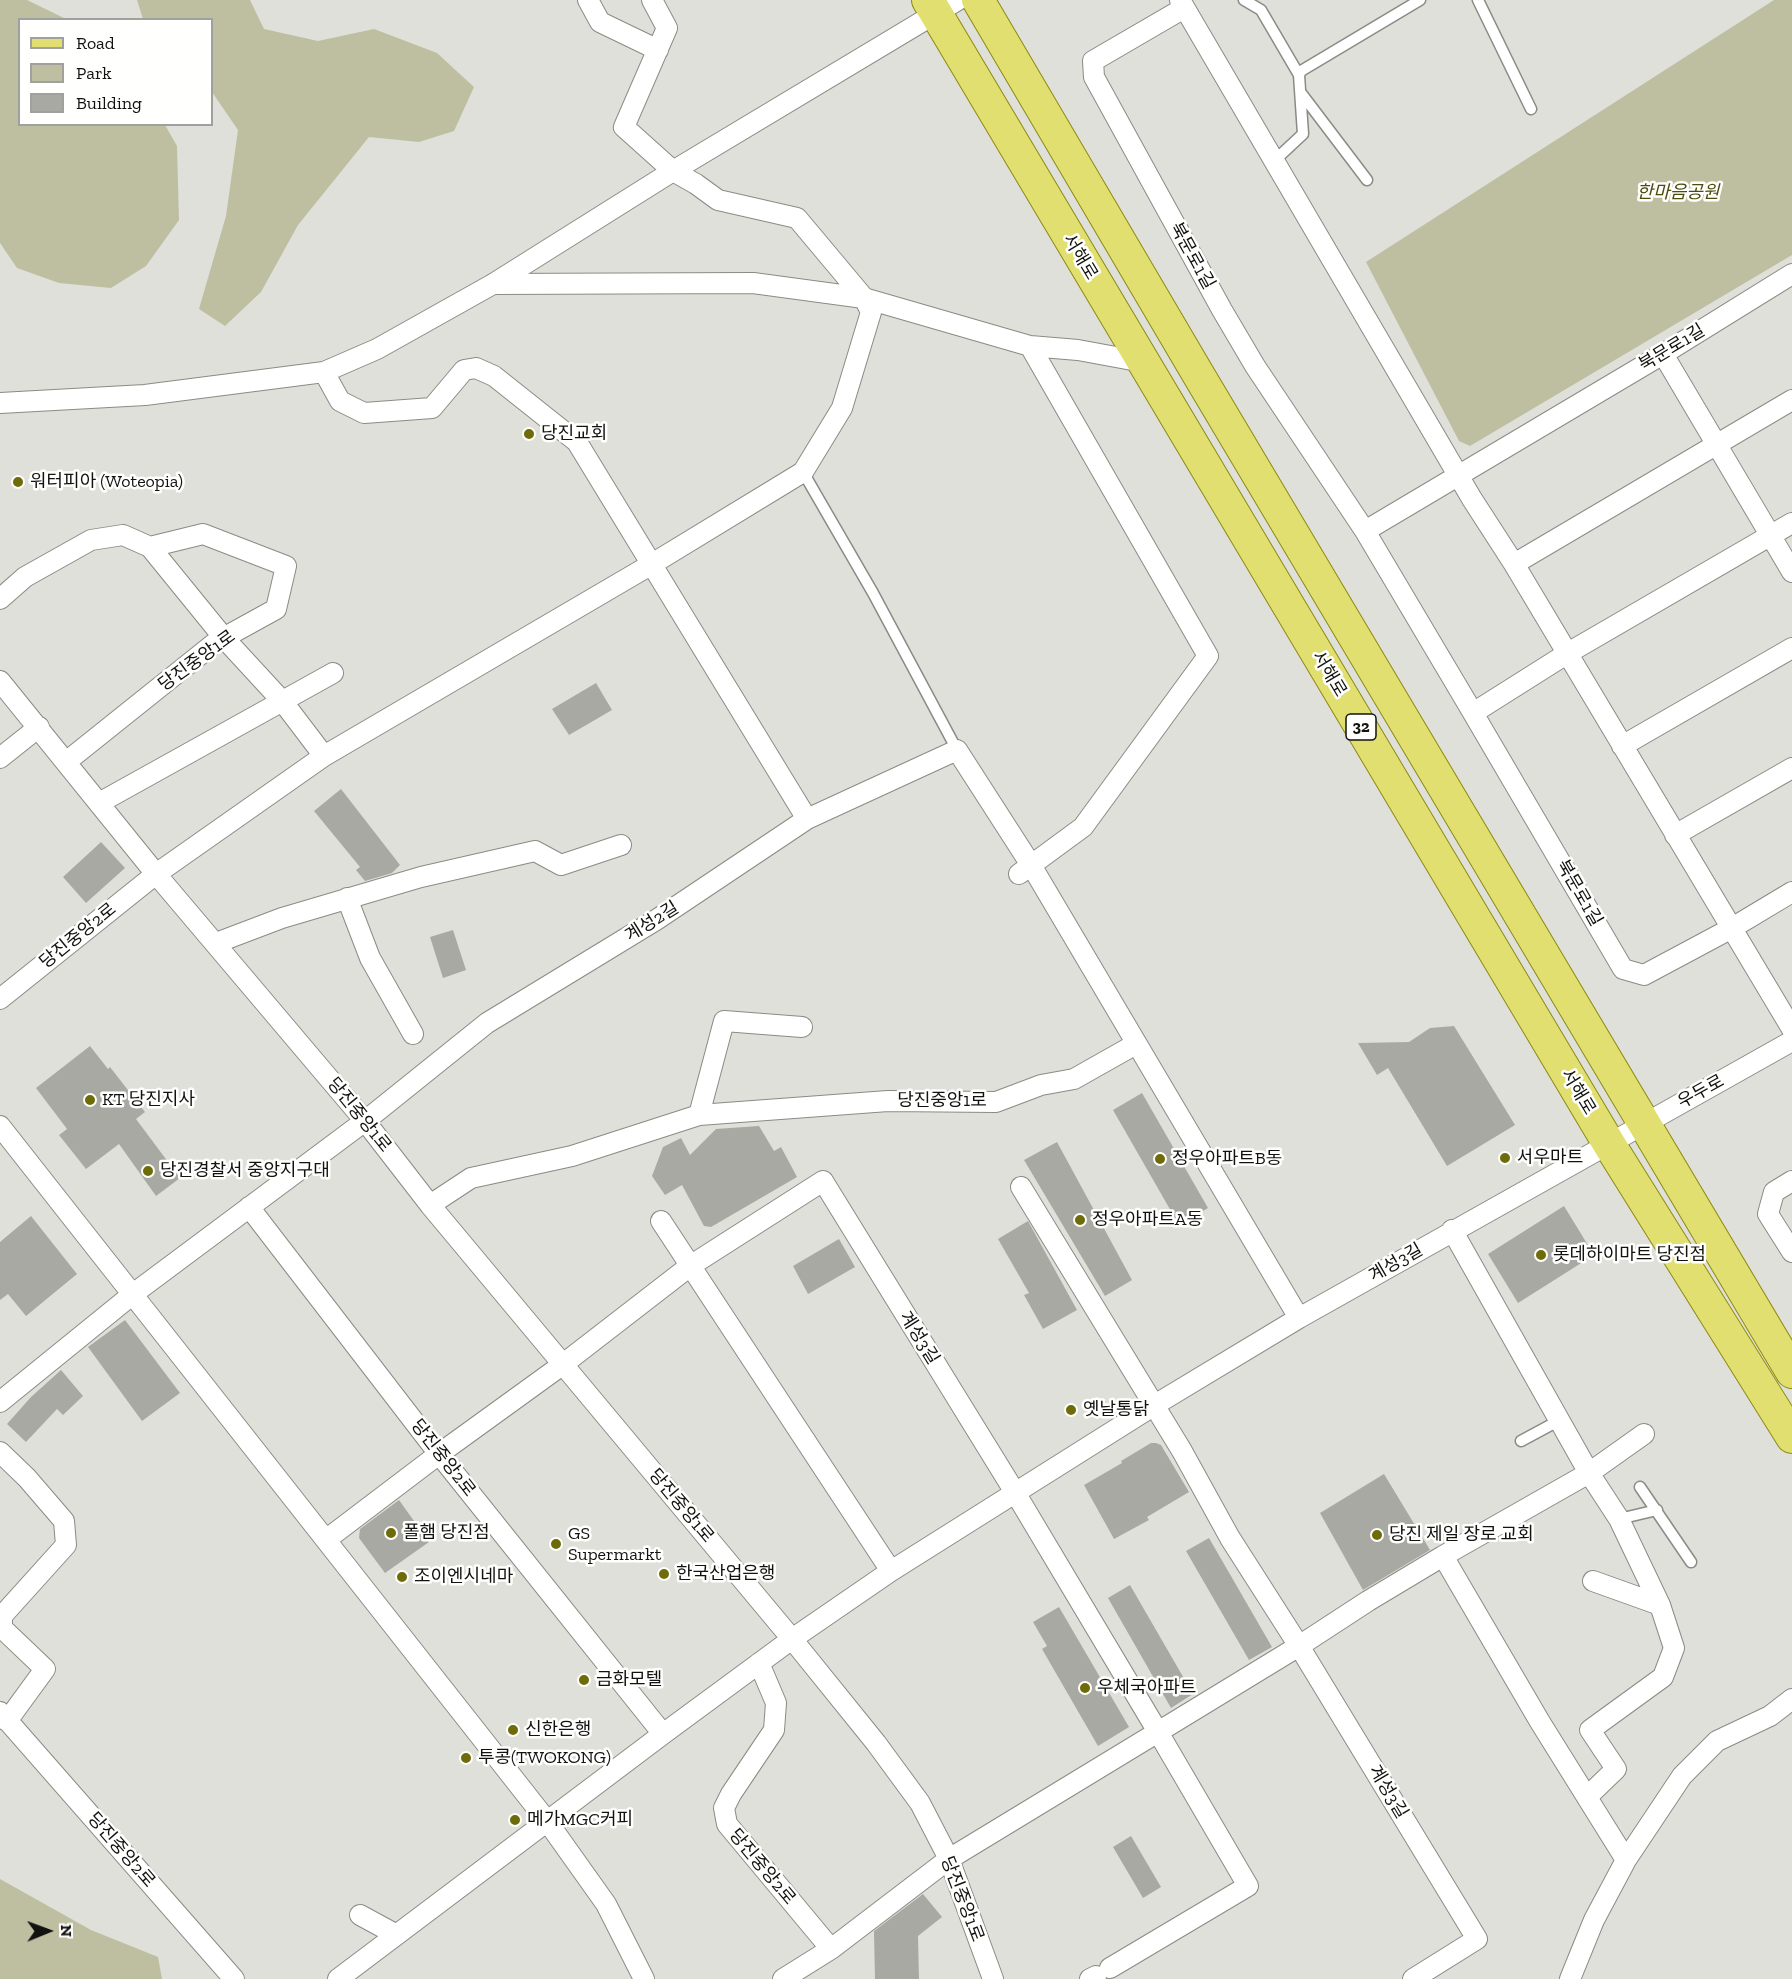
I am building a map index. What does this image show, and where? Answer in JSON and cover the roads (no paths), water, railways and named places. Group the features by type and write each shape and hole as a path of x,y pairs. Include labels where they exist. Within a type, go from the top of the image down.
{"main road":[{"path":"978,0 1792,1372"},
{"name":"서해로","path":"941,5 1143,362 1610,1144 1792,1437"}],"street":[{"path":"588,0 600,22 658,50"},
{"path":"652,0 667,28 624,127 673,171 718,200 797,218 864,298 871,312 842,408 803,472"},
{"name":"북문로1길","path":"1792,892 1731,928 1644,975 1623,969 1365,531 1255,366 1222,310 1094,77 1093,61 1182,4 1458,475 1568,653 1622,746 1676,835 1731,928 1792,1029"},
{"path":"0,403 146,395 324,372 377,349 493,284 941,5"},
{"name":"북문로1길","path":"1365,531 1663,354 1792,274"},
{"path":"493,284 753,283 864,298 1030,346 1078,350 1143,362"},
{"path":"1025,870 1083,827 1208,657 1030,346"},
{"path":"1663,354 1792,572"},
{"path":"324,372 340,401 364,413 432,408 464,370 476,368 494,376 577,442 807,819"},
{"path":"1514,564 1792,400"},
{"name":"당진중앙2로","path":"0,999 156,874 324,756 652,564 803,472"},
{"path":"1473,713 1568,653 1792,523"},
{"name":"당진중앙1로","path":"66,762 224,638 276,609 286,566 202,534 150,547"},
{"path":"0,599 25,577 91,540 123,535 150,547 224,638 283,702 324,756"},
{"path":"1622,746 1792,648"},
{"path":"99,803 333,672"},
{"name":"당진중앙1로","path":"0,681 156,874 365,1121 430,1205 876,1743 920,1803 949,1859 993,1979"},
{"path":"0,758 39,728"},
{"path":"957,750 1025,870 1136,1044 1299,1318"},
{"name":"계성2길","path":"365,1121 487,1023 656,920 807,819 957,750"},
{"path":"1676,835 1792,768"},
{"path":"216,943 282,918 421,877 535,851 561,865 621,845"},
{"path":"347,898 370,958 413,1034"},
{"path":"699,1115 724,1021 802,1027"},
{"name":"우두로","path":"1610,1144 1792,1041"},
{"name":"당진중앙1로","path":"430,1205 471,1178 572,1156 699,1115 888,1101 996,1102 1041,1085 1074,1079 1136,1044"},
{"path":"0,1402 133,1294 365,1121"},
{"path":"0,1126 327,1539 546,1821 606,1904 644,1979"},
{"name":"계성3길","path":"792,1639 891,1571 1153,1406 1452,1230 1610,1144"},
{"name":"계성3길","path":"690,1266 823,1181 1016,1494 1248,1886 1099,1974"},
{"path":"1792,1181 1774,1192 1768,1214 1792,1252"},
{"name":"계성3길","path":"1021,1187 1182,1451 1230,1538 1299,1646 1477,1939 1413,1979"},
{"name":"당진중앙2로","path":"249,1207 439,1454 663,1734"},
{"path":"660,1221 891,1571"},
{"path":"1452,1230 1590,1473 1619,1519 1660,1605 1674,1648 1663,1677 1590,1730 1616,1769 1588,1796"},
{"path":"327,1539 562,1365 690,1266"},
{"path":"783,1979 831,1948 949,1859 1443,1556 1590,1473 1644,1434"},
{"name":"당진중앙2로","path":"0,1452 27,1478 64,1521 66,1545 2,1616 2,1628 45,1669 3,1716 234,1979"},
{"path":"1443,1556 1540,1722 1626,1860"},
{"path":"1593,1581 1660,1605"},
{"path":"339,1979 546,1821 792,1639"},
{"name":"당진중앙2로","path":"759,1663 776,1704 774,1730 731,1794 724,1808 727,1824 831,1948"},
{"path":"1569,1979 1594,1920 1626,1860 1682,1776 1717,1741 1770,1716 1792,1699"},
{"path":"360,1915 395,1935"}],"lane":[{"path":"1244,0 1261,10 1299,75 1303,134 1274,160"},
{"path":"1299,75 1301,71 1420,0"},
{"path":"1478,0 1531,109"},
{"path":"1301,93 1367,180"},
{"path":"803,472 873,593 957,750"},
{"path":"1521,1441 1560,1420"},
{"path":"1640,1487 1691,1562"},
{"path":"1619,1519 1657,1510"}],"place":[{"name":"당진교회","path":"529,434"},
{"name":"워터피아 (Woteopia)","path":"18,482"},
{"name":"KT 당진지사","path":"90,1100"},
{"name":"서우마트","path":"1505,1158"},
{"name":"정우아파트B동","path":"1160,1159"},
{"name":"당진경찰서 중앙지구대","path":"148,1171"},
{"name":"정우아파트A동","path":"1080,1220"},
{"name":"롯데하이마트 당진점","path":"1541,1255"},
{"name":"옛날통닭","path":"1071,1410"},
{"name":"폴햄 당진점","path":"391,1533"},
{"name":"당진 제일 장로 교회","path":"1377,1535"},
{"name":"GS Supermarkt","path":"556,1544"},
{"name":"한국산업은행","path":"664,1574"},
{"name":"조이엔시네마","path":"402,1577"},
{"name":"금화모텔","path":"584,1680"},
{"name":"우체국아파트","path":"1085,1688"},
{"name":"신한은행","path":"513,1730"},
{"name":"투콩(TWOKONG)","path":"466,1758"},
{"name":"메가MGC커피","path":"515,1820"}],"park label":[{"name":"한마음공원","path":"1678,193"}]}
